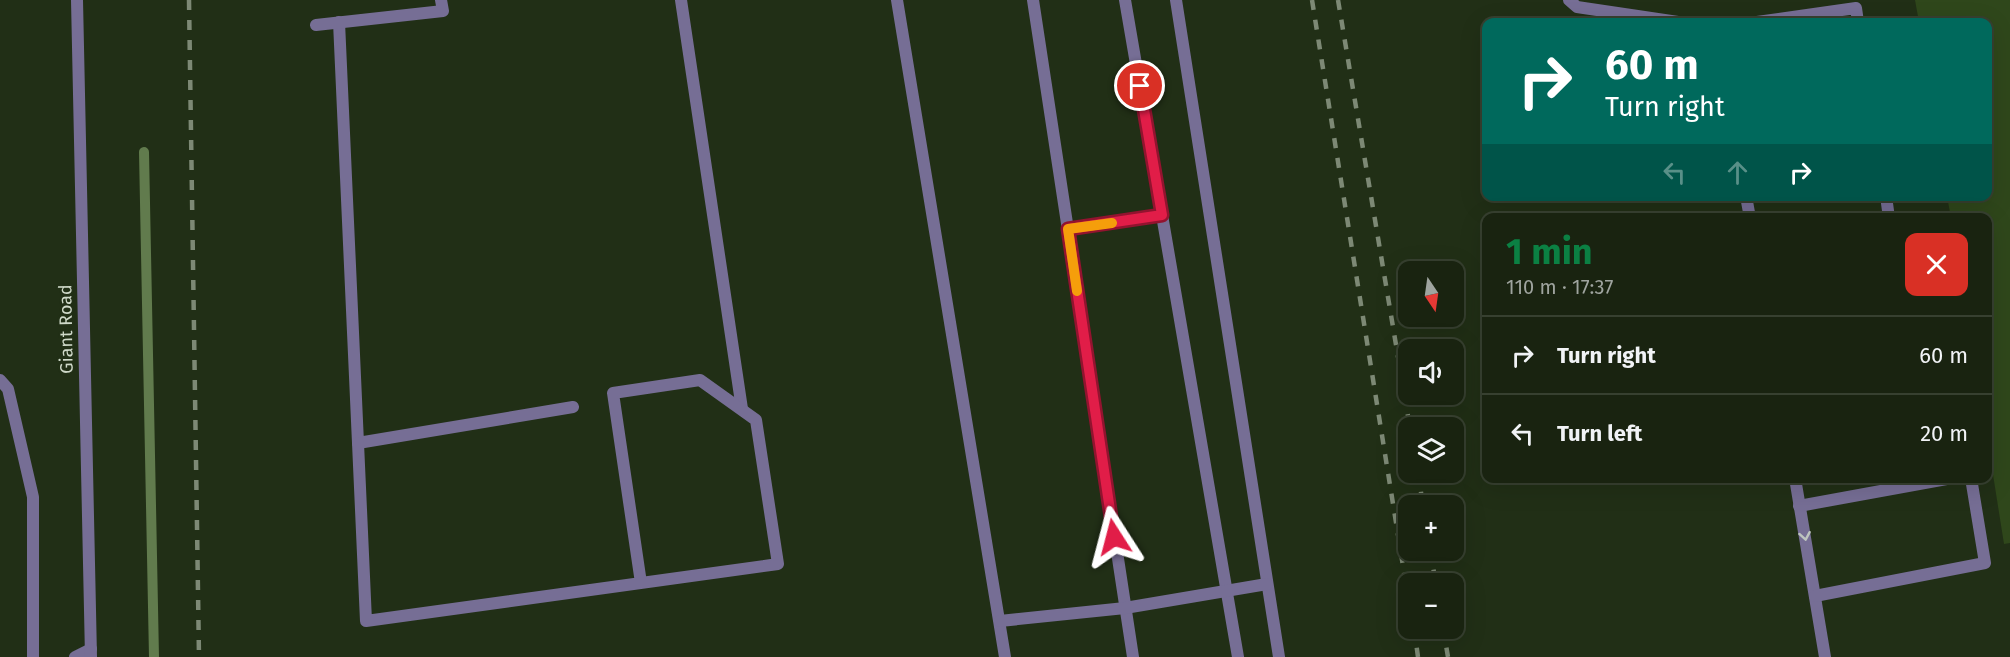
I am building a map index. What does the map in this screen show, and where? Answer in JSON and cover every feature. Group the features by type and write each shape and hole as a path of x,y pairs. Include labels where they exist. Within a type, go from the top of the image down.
{"street":[{"name":"Giant Road","path":"77,0 91,653"},
{"path":"316,26 443,11 441,0"},
{"path":"681,0 742,409"},
{"path":"897,0 1005,657"},
{"path":"1033,0 1132,657"},
{"path":"1125,0 1238,657"},
{"path":"1176,0 1279,657"},
{"path":"1569,0 1577,7 1651,18"},
{"path":"1786,18 1856,8 1857,18"},
{"path":"339,22 366,621 641,583 778,564 756,420 700,380 613,393 641,583"},
{"path":"1068,229 1162,215"},
{"path":"0,380 8,388 33,497 33,657"},
{"path":"358,443 573,407"},
{"path":"1796,483 1826,657"},
{"path":"1799,506 1926,483"},
{"path":"1815,596 1985,563 1972,483"},
{"path":"1000,621 1125,608 1227,593 1267,584"},
{"path":"75,657 91,653"}],"building":[{"path":"1915,0 2010,0 2010,543 2004,544 1992,468 1992,213 1950,213 1948,201 1992,201 1992,18 1918,18"}],"waterway":[{"path":"144,152 154,657"}],"railway":[{"path":"189,0 199,657"},
{"path":"1312,0 1404,573"},
{"path":"1338,0 1408,417"},
{"path":"1420,483 1421,495"},
{"path":"1432,561 1434,573"},
{"path":"1416,639 1418,657"},
{"path":"1445,639 1448,657"}],"slow traffic":[{"path":"1077,291 1068,229 1112,223"}],"route":[{"path":"1114,537 1068,229 1162,215 1140,86"}]}
